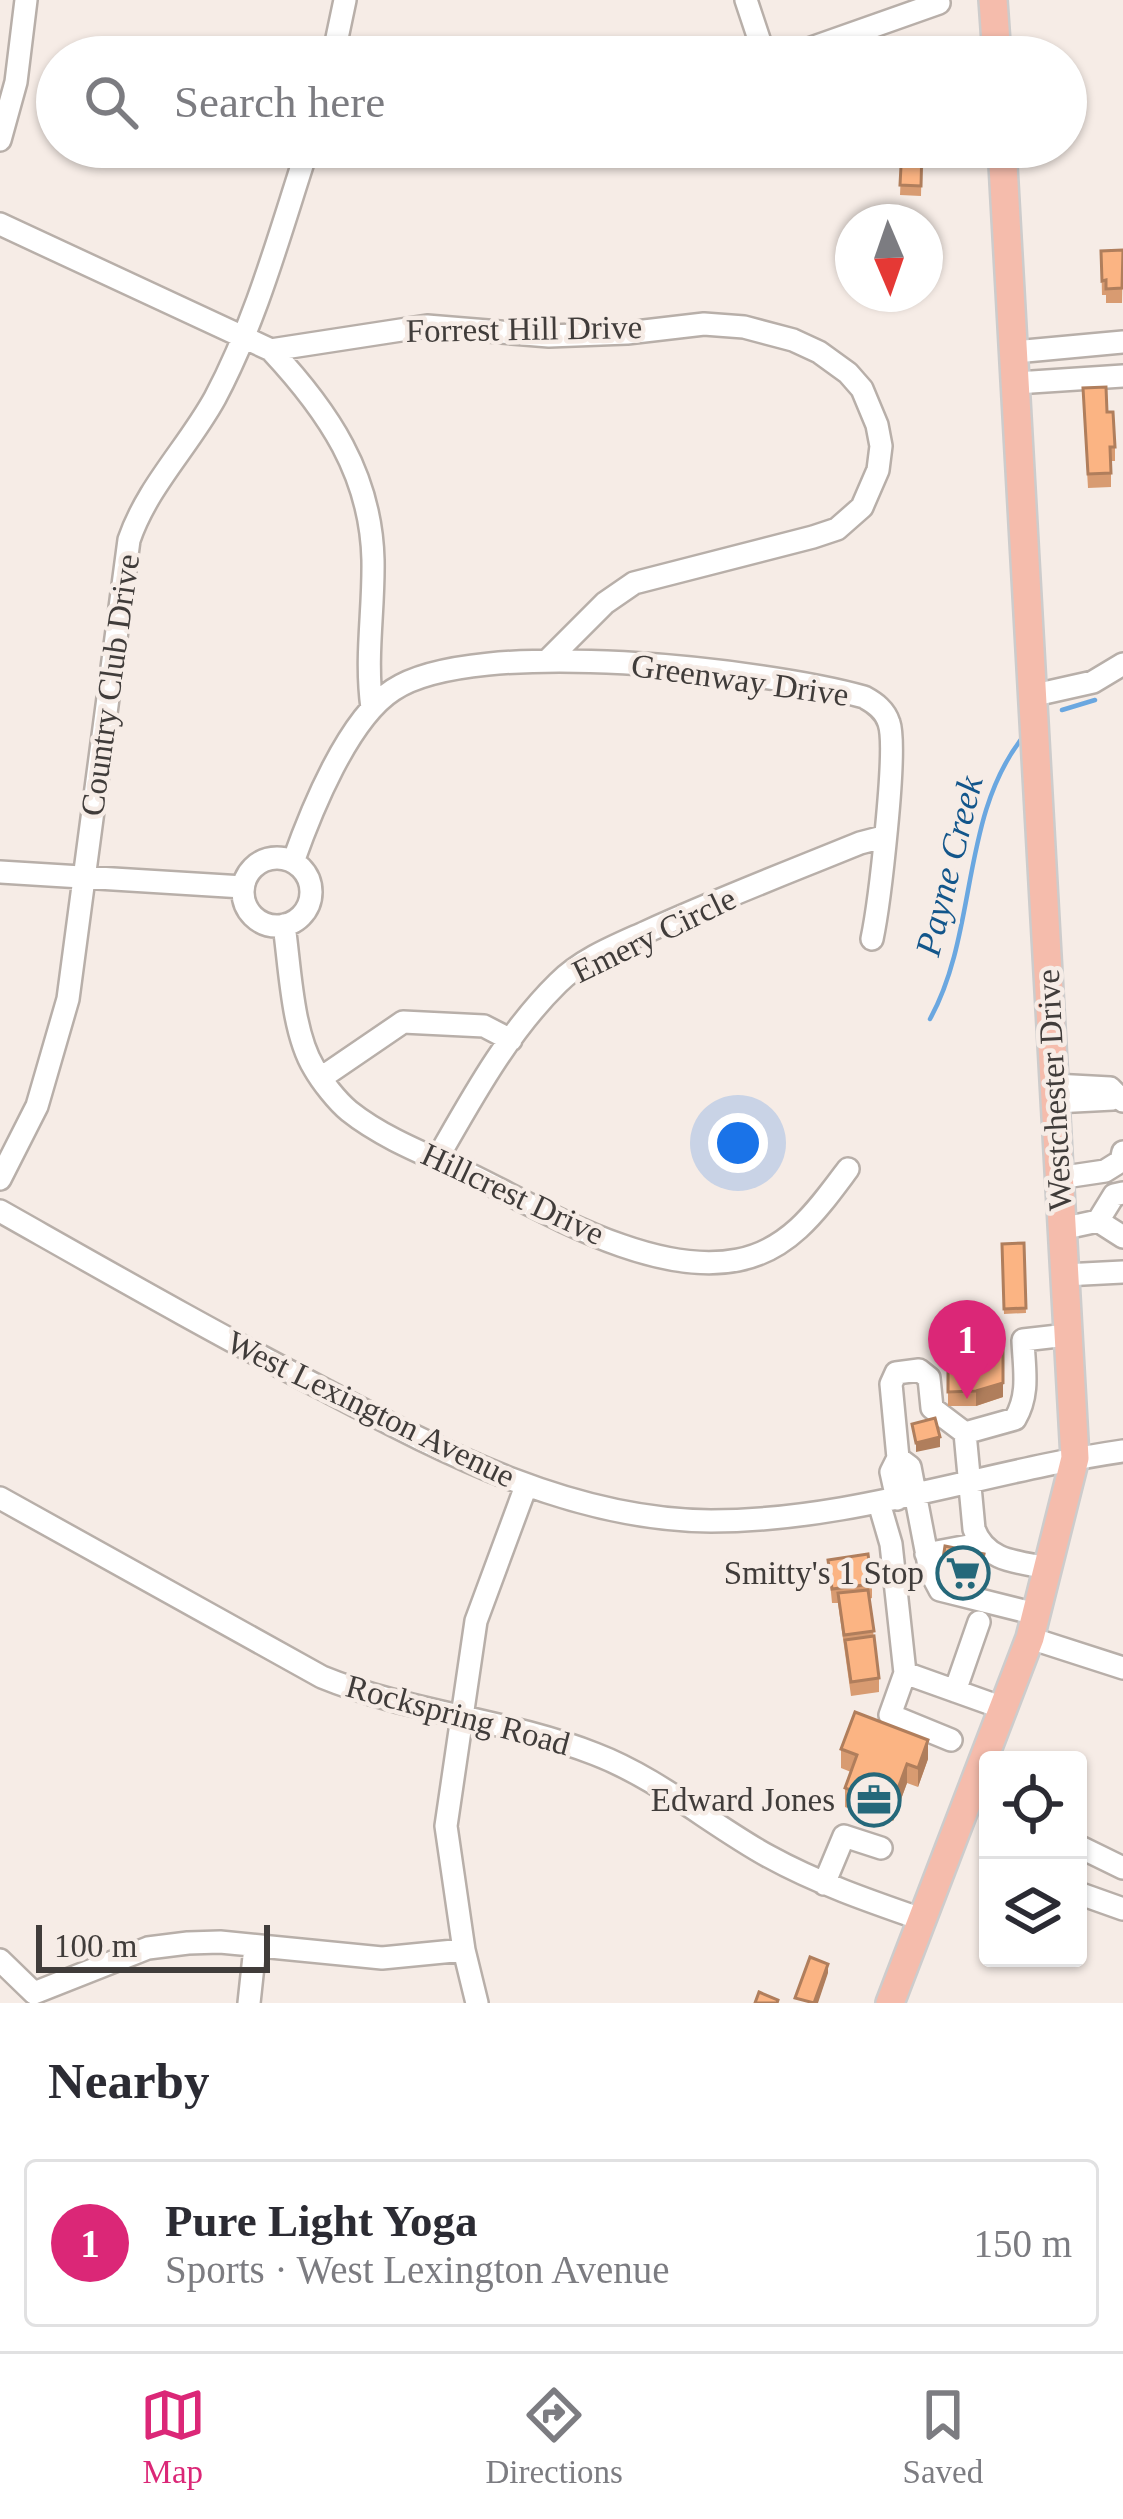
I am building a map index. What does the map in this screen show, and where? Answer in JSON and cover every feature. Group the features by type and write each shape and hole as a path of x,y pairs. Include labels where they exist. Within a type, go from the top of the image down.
{"main road":[{"path":"993,0 996,36"},
{"name":"Westchester Drive","path":"890,2003 921,1919 978,1806 1003,1708 1033,1626 1075,1458 1003,168"}],"street":[{"path":"0,140 16,82 26,0"},
{"path":"337,36 345,0"},
{"path":"746,0 758,36"},
{"path":"846,36 939,3"},
{"name":"Country Club Drive","path":"0,1178 37,1106 68,1000 129,540 137,516 214,400 243,339 301,168"},
{"path":"0,224 271,350 329,420 347,448 365,498 374,564 366,655 372,708"},
{"name":"Forrest Hill Drive","path":"271,350 427,326 549,336 627,334 704,324 744,327 793,340 848,373 871,405 881,446 878,470 862,507 837,529 634,583 605,603 548,660"},
{"path":"1015,352 1123,342"},
{"path":"1016,383 1123,376"},
{"name":"Greenway Drive","path":"293,862 348,738 372,708 417,677 486,664 548,660 658,666 773,680 864,697 885,714 892,735 880,906 872,939"},
{"path":"1035,694 1093,682 1123,664"},
{"name":"Emery Circle","path":"437,1159 511,1040 560,981 596,956 689,913 884,837"},
{"path":"283,858 293,862 309,879 310,902 304,913 284,925 262,923 247,908 246,877 261,861 283,858"},
{"path":"0,872 243,887"},
{"name":"Hillcrest Drive","path":"284,925 296,1012 312,1066 347,1109 437,1159 606,1240 673,1258 711,1263 740,1260 776,1246 802,1228 848,1169"},
{"path":"321,1078 403,1022 484,1025 511,1040"},
{"path":"1054,1094 1110,1088 1121,1097"},
{"path":"1058,1178 1106,1172 1121,1162 1123,1152"},
{"path":"1061,1229 1098,1221 1114,1195 1123,1193"},
{"name":"West Lexington Avenue","path":"0,1211 256,1355 424,1442 526,1486 610,1510 710,1521 898,1499 1123,1451"},
{"path":"1098,1221 1123,1238"},
{"path":"1064,1275 1123,1271"},
{"path":"965,1433 1015,1419 1025,1390 1023,1340 1067,1335"},
{"path":"932,1408 929,1378 920,1370 896,1373 891,1384 898,1458 891,1472 933,1582 940,1590 1123,1668"},
{"path":"895,1414 932,1408 965,1433 979,1544 1011,1561 1049,1568"},
{"path":"477,2003 464,1950 446,1826 476,1621 526,1486"},
{"name":"Rockspring Road","path":"0,1498 322,1677 361,1693 597,1754 767,1856 824,1884 921,1919"},
{"path":"898,1499 891,1544 905,1673 890,1715 950,1739"},
{"path":"926,1554 979,1544"},
{"path":"956,1691 979,1622"},
{"path":"905,1673 1003,1708"},
{"path":"824,1884 844,1836 881,1848"},
{"path":"1087,1850 1123,1868"},
{"path":"1087,1896 1123,1909"},
{"path":"0,1960 34,1998 148,1948 220,1942 382,1958 464,1950"},
{"path":"250,2003 255,1947"}],"building":[{"path":"901,168 921,168 921,186 900,185"},
{"path":"1123,250 1122,288 1106,289 1101,251"},
{"path":"1106,387 1107,412 1113,412 1111,473 1088,474 1083,388"},
{"path":"1024,1243 1026,1308 1004,1309 1002,1244"},
{"path":"948,1333 1003,1333 1003,1383 948,1392"},
{"path":"935,1418 940,1437 916,1443 912,1424"},
{"path":"945,1546 984,1554 979,1578 941,1571"},
{"path":"868,1554 872,1584 832,1589 828,1560"},
{"path":"868,1590 874,1631 844,1635 838,1593"},
{"path":"874,1636 879,1678 851,1682 845,1640"},
{"path":"855,1712 928,1740 918,1768 907,1764 893,1802 882,1798 880,1802 845,1788 857,1755 841,1749"},
{"path":"810,1957 828,1964 814,2003 795,1998"},
{"path":"759,1992 778,2000 777,2003 755,2003"}],"waterway":[{"name":"Payne Creek","path":"1062,710 1095,700"},
{"name":"Payne Creek","path":"930,1019 956,949 989,802 1023,737"}],"place":[{"name":"Pure Light Yoga","path":"967,1399"},
{"name":"Smitty's 1 Stop","path":"963,1573"},
{"name":"Edward Jones","path":"874,1800"}]}
